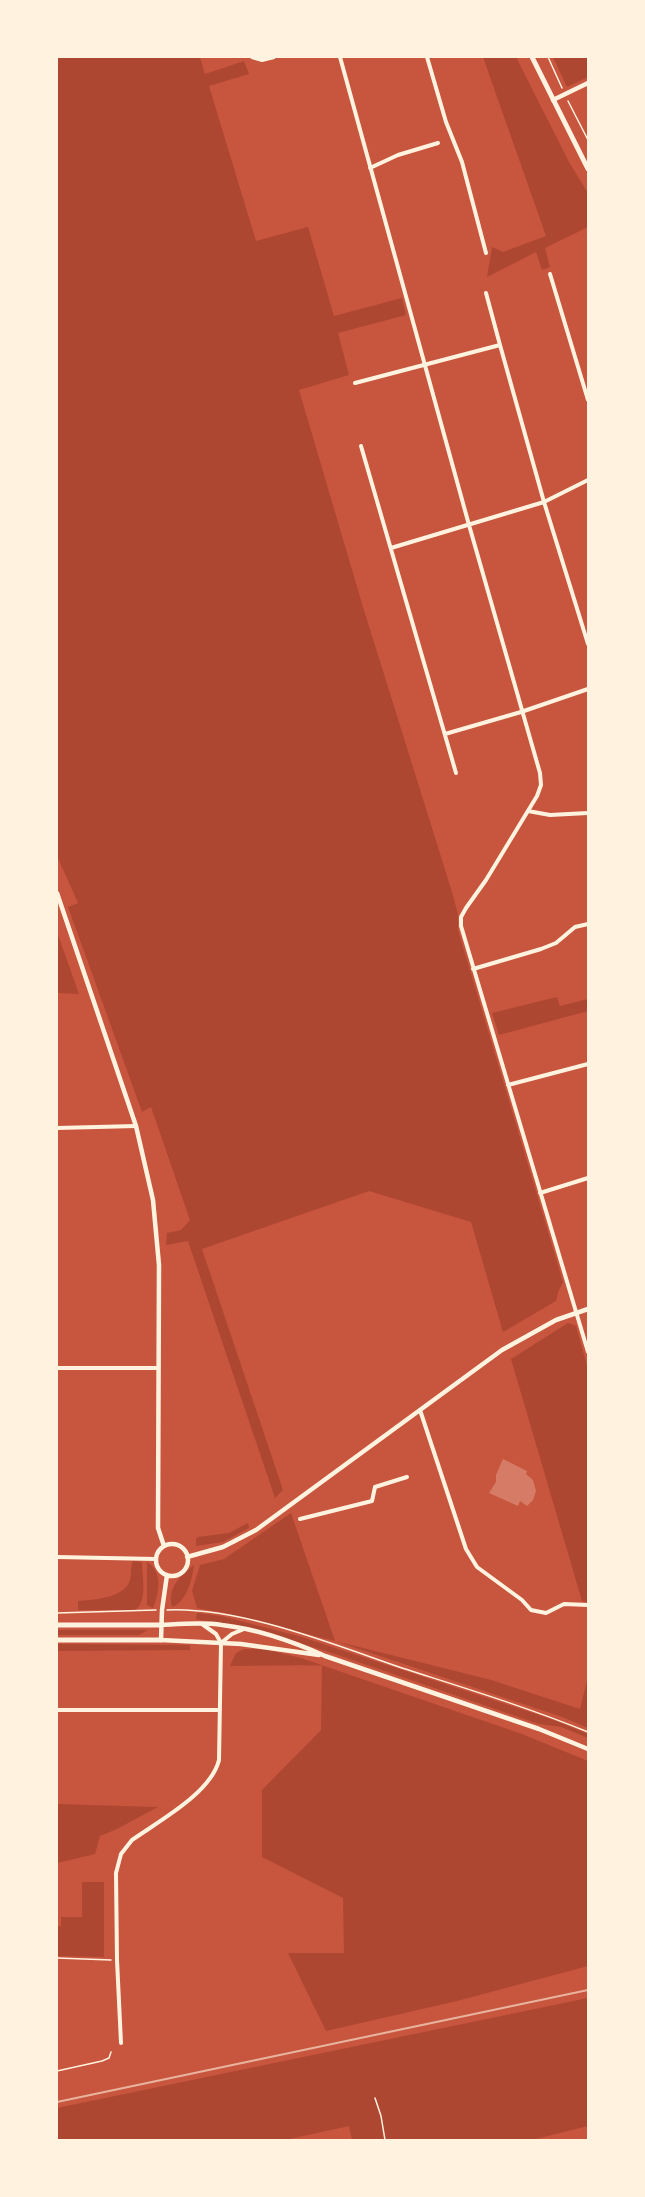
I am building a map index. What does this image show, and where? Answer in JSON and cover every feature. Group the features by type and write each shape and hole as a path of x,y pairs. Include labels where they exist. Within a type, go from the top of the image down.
{"main road":[{"path":"532,57 588,169"},
{"path":"57,1625 161,1625"},
{"path":"57,1640 161,1640"}],"street":[{"path":"252,57 262,60 274,57"},
{"path":"340,57 521,712 540,773 541,785 537,796 461,917 461,926 588,1352"},
{"path":"427,57 446,122 462,162 486,253"},
{"path":"553,100 588,83"},
{"path":"370,168 398,155 438,143"},
{"path":"550,274 588,400"},
{"path":"486,293 544,502 588,644"},
{"path":"355,383 500,345"},
{"path":"361,446 456,773"},
{"path":"391,548 544,502 588,480"},
{"path":"445,734 521,712 588,689"},
{"path":"528,811 550,815 588,813"},
{"path":"57,893 136,1126 147,1167 156,1219 159,1265 158,1528 164,1546"},
{"path":"473,969 542,949 556,943 575,927 588,924"},
{"path":"508,1085 588,1064"},
{"path":"57,1128 136,1126"},
{"path":"540,1193 588,1178"},
{"path":"187,1557 223,1547 256,1530 502,1350 538,1328 588,1309"},
{"path":"57,1368 158,1368"},
{"path":"420,1410 466,1549 477,1567 522,1600 531,1610 546,1613 564,1604 588,1605"},
{"path":"300,1519 372,1501 375,1487 407,1477"},
{"path":"174,1544 183,1549 187,1557 186,1566 180,1573 167,1575 159,1569 156,1559 164,1546 174,1544"},
{"path":"57,1557 156,1559"},
{"path":"167,1575 161,1640 261,1646 325,1656"},
{"path":"121,2043 116,1873 121,1854 132,1840 200,1791 209,1781 219,1760 221,1643 216,1634 202,1624"},
{"path":"161,1625 222,1625 300,1644 325,1656 538,1729 588,1749"},
{"path":"221,1643 231,1634 244,1629"},
{"path":"57,1710 220,1710"}],"path":[{"path":"174,1610 217,1613 301,1635 550,1717 588,1732"},
{"path":"57,1613 151,1611"},
{"path":"57,1958 117,1960"},
{"path":"57,2071 102,2061 109,2058 111,2052"},
{"path":"375,2098 386,2140"}],"shaded area":[{"path":"57,57 200,57 205,74 244,61 249,74 209,86 256,241 308,227 334,316 402,298 406,315 338,333 349,375 299,390 363,607 452,892 458,914 458,930 563,1282 556,1301 503,1332 471,1222 369,1191 202,1249 283,1490 275,1498 188,1241 166,1245 167,1233 181,1230 190,1220 151,1107 142,1112 68,907 78,903 57,856"},
{"path":"483,57 516,57 569,162 588,193 588,227 545,248 550,267 542,270 536,252 487,277 492,247 503,252 546,236"},
{"path":"553,57 588,57 588,77 567,87"},
{"path":"57,932 79,994 57,993"},
{"path":"557,997 560,1006 588,999 588,1011 499,1035 492,1013"},
{"path":"568,1323 576,1326 588,1369 588,1602 582,1601 511,1359"},
{"path":"291,1513 335,1641 197,1608 192,1591 200,1565 224,1559"},
{"path":"248,1523 249,1528 223,1542 196,1546 198,1537 229,1533"},
{"path":"133,1561 142,1562 143,1581 142,1601 135,1610 78,1610 78,1601 108,1597 122,1591 130,1580"},
{"path":"147,1562 156,1571 158,1577 158,1590 153,1608 147,1605"},
{"path":"194,1565 185,1595 172,1607 173,1588"},
{"path":"197,1613 221,1616 302,1637 551,1719 588,1734 588,1738 561,1727 539,1724 259,1630 196,1619"},
{"path":"57,1630 148,1630 139,1635 57,1635"},
{"path":"335,1641 491,1680 580,1709 588,1677 588,1728 562,1717"},
{"path":"57,1644 190,1645 190,1650 57,1651"},
{"path":"244,1649 265,1649 321,1665 230,1666 236,1653"},
{"path":"322,1665 522,1734 588,1761 588,1966 457,2001 326,2031 288,1953 344,1953 343,1898 262,1857 262,1790 321,1730"},
{"path":"57,1804 158,1807 100,1836 95,1854 57,1863"},
{"path":"82,1882 104,1882 104,1957 57,1956 57,1926 61,1926 61,1917 82,1917"},
{"path":"588,1998 588,2126 532,2140 352,2140 349,2126 285,2140 57,2140 57,2108"}],"building":[{"path":"503,1459 527,1471 526,1474 533,1480 536,1491 533,1500 527,1506 520,1501 518,1506 489,1493 496,1482 496,1475"}],"railway":[{"path":"57,2102 588,1990"}]}
